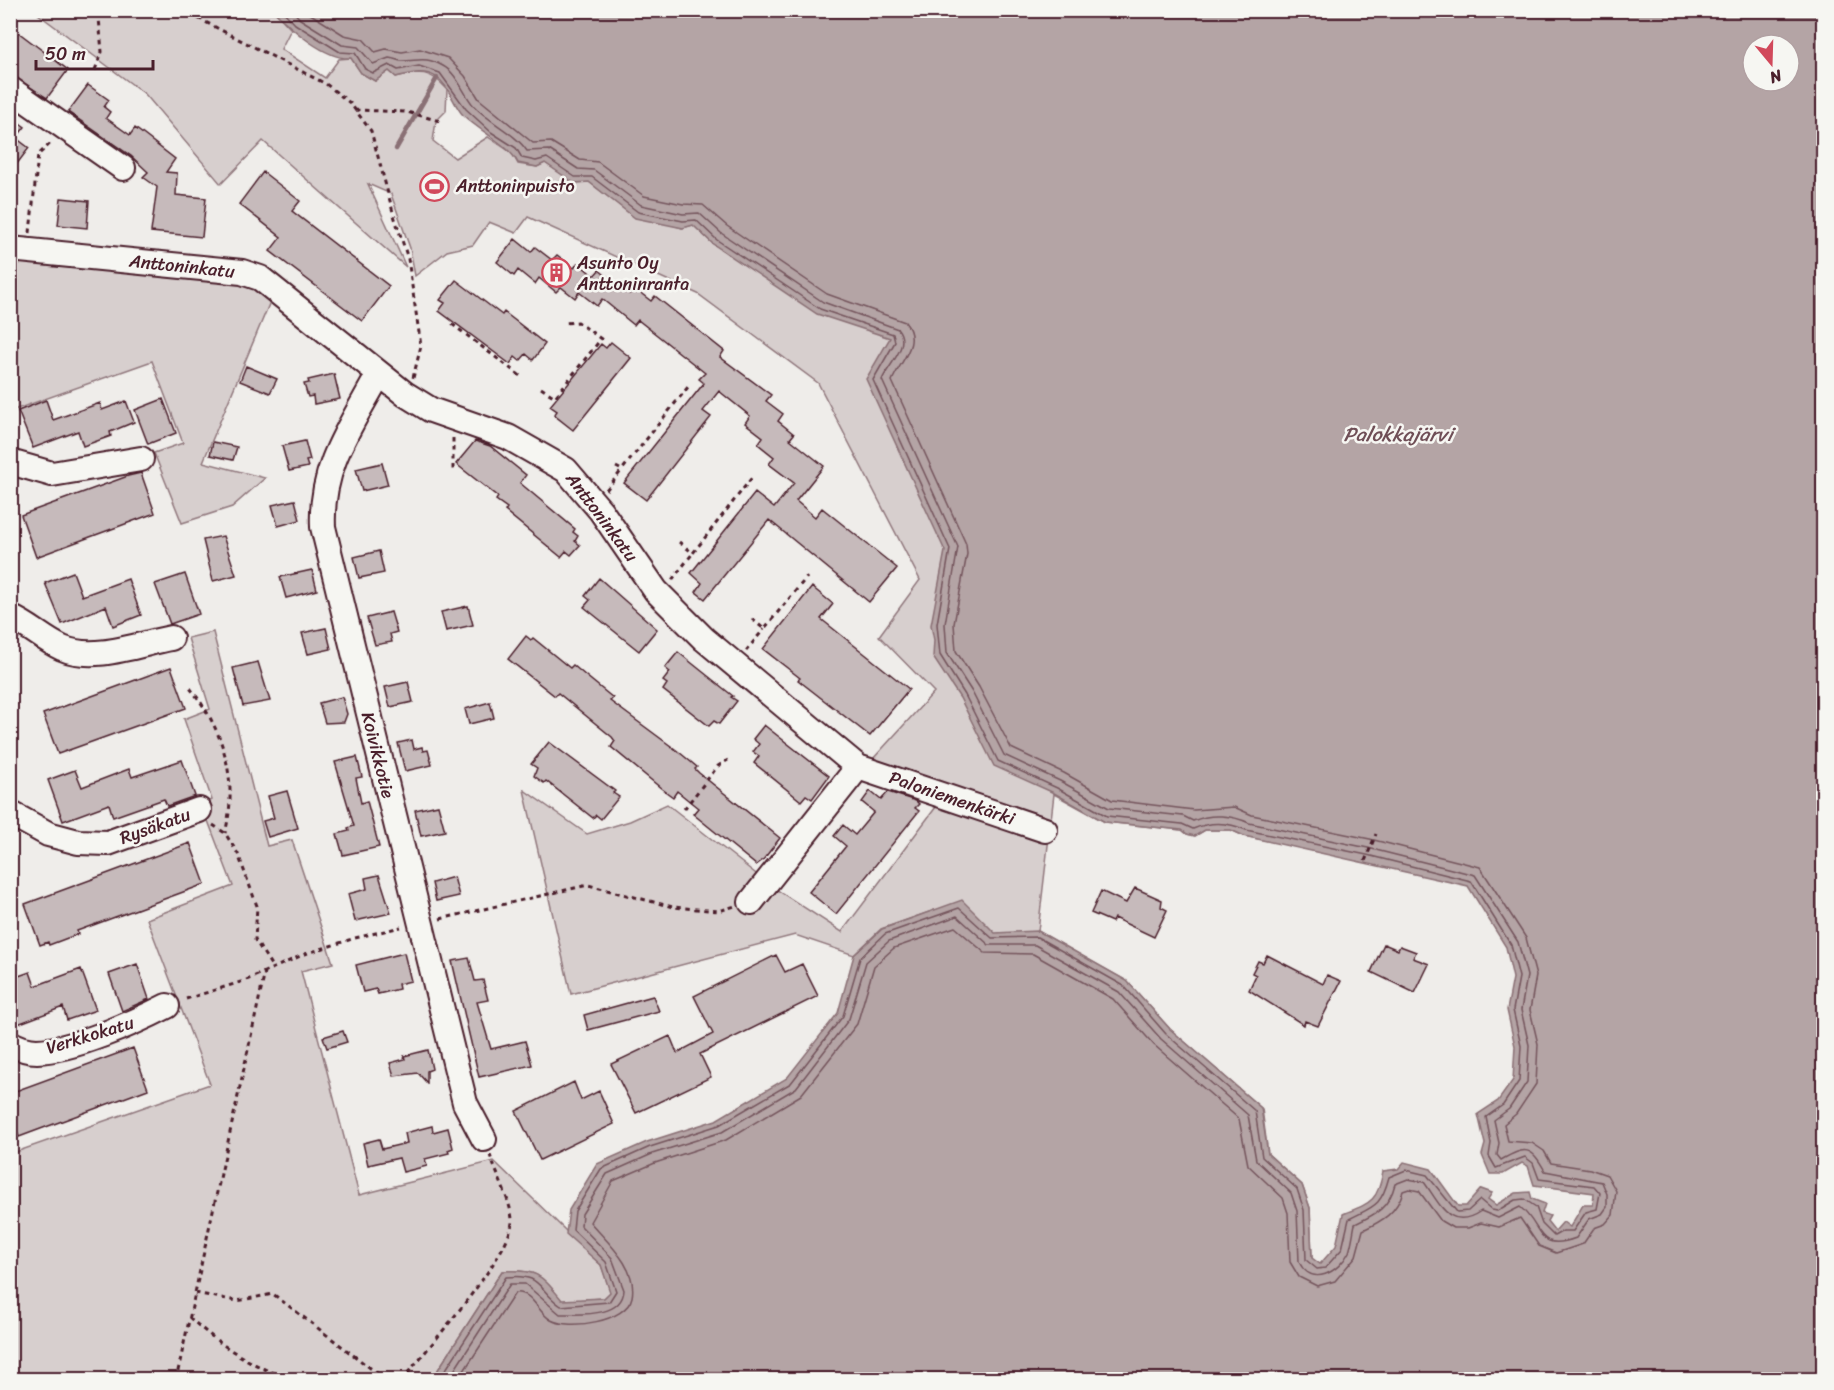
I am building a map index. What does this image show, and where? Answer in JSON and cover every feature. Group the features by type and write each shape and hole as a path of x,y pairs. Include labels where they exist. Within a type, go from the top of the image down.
{"street":[{"path":"10,89 123,168"},
{"name":"Anttoninkatu","path":"20,244 242,272 261,278 379,375 431,410 508,437 566,470 601,511 663,598 704,639 858,766"},
{"name":"Koivikkotie","path":"379,375 333,458 322,502 323,527 465,1103 484,1139"},
{"path":"10,462 52,474 141,459"},
{"path":"10,617 61,648 75,652 96,653 171,638"},
{"path":"751,902 858,766"},
{"name":"Paloniemenkärki","path":"858,766 1045,830"},
{"name":"Rysäkatu","path":"10,813 48,834 78,842 108,843 196,811"},
{"name":"Verkkokatu","path":"10,1043 21,1049 36,1051 54,1049 139,1021 167,1006"}],"path":[{"path":"95,70 102,52 100,10"},
{"path":"182,10 326,84 355,110 372,131 408,259 421,346 412,384"},
{"path":"355,110 407,112 440,121"},
{"path":"20,244 38,155 65,129"},
{"path":"542,388 555,397 601,339 578,322 563,323"},
{"path":"452,324 523,378"},
{"path":"601,497 688,387"},
{"path":"453,434 453,470"},
{"path":"616,467 622,470"},
{"path":"669,582 754,475"},
{"path":"678,542 693,553"},
{"path":"740,659 807,577"},
{"path":"752,619 764,629"},
{"path":"190,688 210,712 228,764 231,809 225,833"},
{"path":"684,809 718,766 728,760"},
{"path":"196,811 225,833 238,854 257,906 255,940 273,968"},
{"path":"1365,861 1376,834"},
{"path":"167,1006 265,972 305,954 355,938 588,885 673,907 719,911 751,902"},
{"path":"176,1380 265,972"},
{"path":"402,1380 457,1311 510,1236 512,1221 510,1206 501,1189 484,1139"},
{"path":"195,1293 237,1301 273,1294 386,1380"},
{"path":"189,1317 217,1343 270,1372 291,1380"}],"shaded area":[{"path":"34,11 274,11 291,29 281,49 325,78 339,59 351,58 361,73 375,81 389,71 396,77 418,73 435,78 447,89 446,111 436,121 433,141 455,158 488,137 512,153 518,164 537,167 545,163 575,183 589,182 623,208 626,198 619,184 611,185 604,171 617,159 613,148 601,152 595,163 579,153 569,169 560,138 548,126 537,141 520,115 497,123 491,114 543,72 653,140 720,168 771,195 810,218 840,243 865,272 880,304 904,323 936,371 950,414 952,454 992,485 999,526 1019,557 1031,599 1060,624 1066,649 1087,694 1105,685 1095,668 1105,646 1128,656 1125,675 1144,684 1136,706 1163,704 1164,729 1201,731 1209,770 1264,786 1324,827 1346,827 1361,851 1354,858 1244,836 1231,830 1205,830 1195,836 1182,830 1105,822 1054,794 1038,931 1127,981 1170,1029 1262,1109 1268,1154 1302,1185 1310,1208 1312,1258 1262,1267 1246,1252 1225,1269 1205,1256 1195,1220 1170,1210 1141,1220 1119,1207 1118,1181 1096,1152 1062,1148 1015,1153 994,1139 902,924 935,910 881,929 854,955 795,935 571,994 524,790 587,834 630,821 667,804 774,888 842,932 948,791 872,760 934,692 879,636 920,580 818,383 698,294 528,217 516,233 489,222 473,245 447,251 415,276 410,248 391,194 368,184 406,267 263,141 221,184 145,94","holes":["668,179 680,201 705,199 714,213 743,221 751,251 766,236 788,239 789,277 775,283 713,244 693,225 682,228 659,221 659,190"]},
{"path":"10,262 246,281 272,297 203,462 265,478 232,507 182,523 154,453 183,443 152,361 11,411"},
{"path":"213,632 267,846 292,840 333,963 301,971 359,1195 494,1161 601,1265 611,1292 604,1298 562,1301 537,1275 523,1271 502,1271 432,1379 11,1379 10,1154 210,1084 147,919 233,886 202,805 212,800 184,719 210,709 188,638"}],"water":[{"name":"Palokkajärvi","path":"274,11 1823,11 1823,1379 432,1379 502,1271 531,1272 543,1279 562,1300 604,1298 610,1292 601,1265 566,1234 569,1210 597,1164 647,1142 716,1120 787,1078 838,1013 854,955 882,929 962,900 995,933 1038,931 1127,981 1170,1029 1261,1108 1268,1154 1302,1185 1310,1208 1312,1258 1320,1264 1336,1246 1343,1214 1371,1200 1378,1189 1383,1171 1398,1169 1404,1162 1431,1169 1458,1206 1466,1206 1481,1189 1492,1193 1488,1199 1496,1205 1516,1193 1530,1192 1532,1199 1545,1204 1542,1213 1550,1216 1547,1221 1555,1231 1563,1222 1570,1227 1583,1205 1593,1205 1594,1193 1534,1185 1528,1166 1522,1163 1503,1174 1490,1174 1482,1155 1485,1144 1478,1114 1498,1101 1513,1080 1515,1046 1507,1010 1513,978 1506,947 1468,886 1244,836 1231,830 1205,830 1195,836 1182,830 1105,822 1054,793 994,766 960,698 933,657 934,640 931,625 945,551 866,379 890,338 817,314 713,244 693,225 683,228 635,218 589,182 574,183 545,163 537,167 518,163 507,150 463,115 444,85 436,77 421,73 396,77 389,71 375,81 361,73 351,58 341,57 320,49 299,34"}],"building":[{"path":"10,26 68,70 47,98 10,75"},
{"path":"88,85 109,100 104,107 110,112 106,118 130,135 135,128 175,159 166,172 177,173 176,195 206,198 202,237 151,232 157,187 143,177 148,172 131,156 68,112"},
{"path":"10,116 25,127 16,138 29,148 10,173"},
{"path":"263,172 300,201 292,211 389,286 362,321 270,251 281,237 239,204"},
{"path":"61,198 89,201 87,228 58,225"},
{"path":"515,239 531,252 535,247 552,260 557,255 574,268 578,263 594,276 599,270 629,294 634,288 651,301 655,296 724,351 720,357 771,395 766,401 783,414 778,421 794,434 790,439 824,466 796,501 815,517 822,508 897,568 869,602 769,520 705,599 696,592 702,583 691,573 755,493 774,508 794,483 769,464 774,457 758,444 763,437 745,423 750,416 719,391 703,411 711,417 646,500 624,483 704,383 699,379 705,373 638,320 634,325 602,299 597,306 579,292 575,298 561,287 556,292 539,278 535,284 518,270 514,276 497,262"},
{"path":"456,280 502,315 504,312 545,344 533,360 526,354 520,361 515,357 510,364 439,311 445,303 440,300"},
{"name":"Asunto Oy Anttoninranta","path":"611,342 631,358 573,430 554,415 557,411 550,406 601,344 606,348"},
{"path":"246,366 277,379 270,393 240,381"},
{"path":"334,374 340,399 314,404 313,396 308,397 304,384 309,383 308,380"},
{"path":"163,399 176,433 148,444 135,410"},
{"path":"46,400 53,420 100,403 102,410 126,401 134,422 110,432 111,436 83,446 78,431 33,448 18,411"},
{"path":"305,441 310,460 306,461 308,467 289,471 282,446"},
{"path":"475,441 490,446 526,475 520,483 575,529 573,532 578,536 575,541 580,545 571,555 566,551 561,557 505,511 507,508 496,500 498,497 456,464"},
{"path":"213,442 237,447 233,460 210,455"},
{"path":"382,463 388,485 362,491 356,469"},
{"path":"141,473 155,513 36,557 21,515"},
{"path":"295,500 300,520 278,526 272,505"},
{"path":"223,536 236,575 213,581 203,540"},
{"path":"379,551 384,573 359,578 354,557"},
{"path":"312,570 317,590 286,598 280,577"},
{"path":"73,572 82,596 128,579 141,615 113,626 106,606 62,624 45,583"},
{"path":"185,574 199,614 170,624 155,584"},
{"path":"599,578 657,629 639,651 584,607 590,600 585,596"},
{"path":"812,587 833,604 821,619 909,689 870,736 798,680 800,678 763,649"},
{"path":"468,606 473,625 446,631 441,612"},
{"path":"391,612 397,632 390,634 392,642 375,645 367,618"},
{"path":"326,628 331,649 308,654 302,633"},
{"path":"526,636 531,640 533,638 570,668 573,665 613,698 610,701 679,752 697,767 695,769 699,773 780,838 763,860 756,865 693,814 698,808 677,791 673,797 662,789 611,747 615,741 612,737 558,693 555,696 508,659"},
{"path":"678,652 737,701 719,724 714,721 709,726 663,690 667,684 663,681 670,672 665,668"},
{"path":"258,662 270,701 243,706 233,668"},
{"path":"171,667 186,708 58,754 43,714"},
{"path":"408,682 413,702 390,707 385,687"},
{"path":"342,697 347,714 344,722 325,723 319,703"},
{"path":"490,702 494,718 469,724 465,709"},
{"path":"764,725 829,776 812,799 806,795 801,801 754,763 759,756 753,752 759,744 753,739"},
{"path":"412,740 414,749 422,747 423,751 428,750 432,765 405,771 398,743"},
{"path":"549,742 615,791 613,793 619,797 601,819 596,815 593,818 546,781 544,783 534,776 537,768 531,764"},
{"path":"357,757 362,777 356,778 361,803 367,801 379,847 343,855 337,834 349,831 348,828 354,826 335,762"},
{"path":"182,760 195,796 167,806 164,799 113,817 109,804 63,821 48,780 75,770 82,787 129,769 132,777"},
{"path":"287,791 298,828 268,837 263,821 274,818 268,796"},
{"path":"870,791 881,800 888,792 916,801 919,804 915,808 919,811 836,914 809,892 846,846 834,836 843,825 855,835 874,812 862,802"},
{"path":"438,805 445,831 421,836 415,810"},
{"path":"190,843 205,884 77,931 78,934 49,945 48,942 40,945 25,904"},
{"path":"379,875 391,913 355,921 348,894 367,889 365,878"},
{"path":"454,877 459,896 436,901 432,883"},
{"path":"1135,888 1162,900 1161,907 1167,910 1154,937 1114,918 1112,922 1091,913 1101,891 1126,903"},
{"path":"1384,944 1398,950 1400,946 1416,952 1413,958 1429,964 1415,993 1371,972"},
{"path":"404,953 411,981 398,984 399,989 378,994 376,989 363,992 356,965"},
{"path":"776,955 785,972 802,964 818,996 700,1054 711,1077 636,1113 611,1064 670,1036 677,1053 713,1034 694,996"},
{"path":"1267,955 1323,984 1327,975 1341,981 1318,1026 1305,1021 1304,1025 1249,990 1256,975 1252,973 1258,961 1263,963"},
{"path":"469,958 475,981 483,980 488,1000 477,1002 491,1049 525,1041 532,1065 479,1077 452,961"},
{"path":"137,964 149,999 122,1011 109,974"},
{"path":"81,969 96,1010 67,1020 63,1007 15,1025 10,1011 10,979 30,972 35,986"},
{"path":"653,996 659,1011 588,1030 584,1015"},
{"path":"343,1031 347,1042 327,1048 323,1037"},
{"path":"133,1048 148,1089 19,1137 10,1113 10,1093"},
{"path":"428,1050 432,1069 427,1071 427,1083 418,1073 394,1076 390,1063 405,1059 404,1056"},
{"path":"574,1082 581,1100 599,1091 614,1124 540,1160 516,1111"},
{"path":"432,1126 433,1132 448,1128 453,1148 448,1150 449,1153 425,1159 427,1166 403,1172 399,1158 368,1165 363,1143 379,1139 382,1149 407,1143 405,1133"}],"waterway":[{"path":"396,149 437,78"}],"place":[{"name":"Anttoninpuisto","path":"435,186"},
{"name":"Asunto Oy Anttoninranta","path":"556,273"}]}
